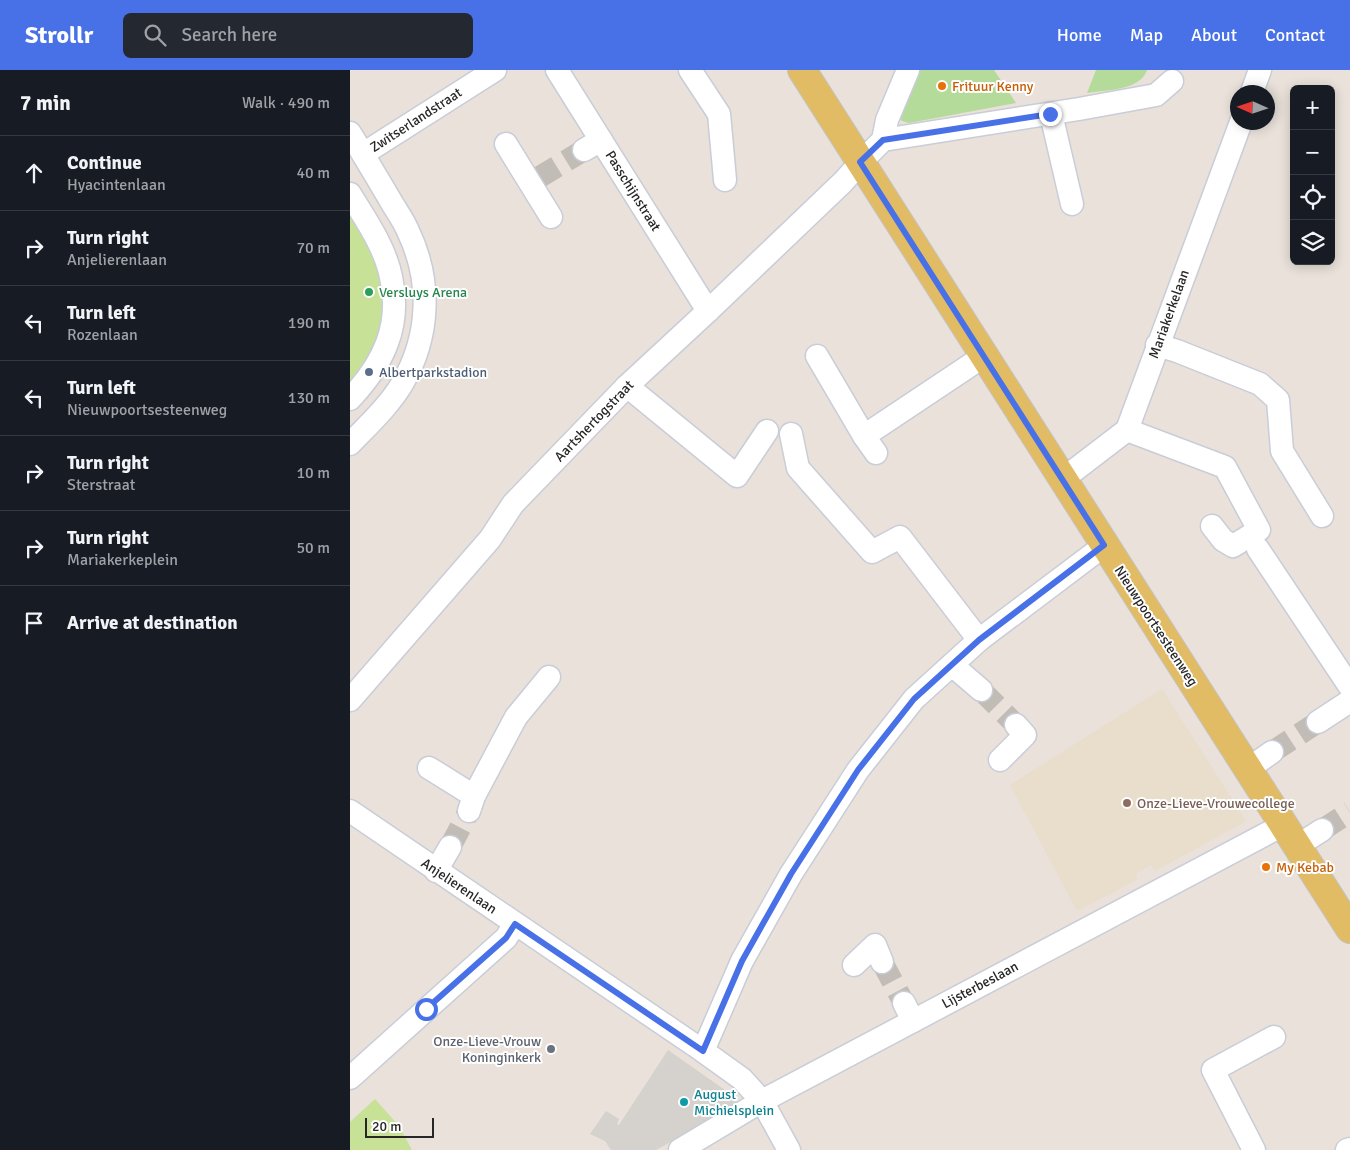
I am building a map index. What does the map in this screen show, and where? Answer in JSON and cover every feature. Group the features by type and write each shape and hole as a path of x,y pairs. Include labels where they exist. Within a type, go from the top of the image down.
{"main road":[{"name":"Nieuwpoortsesteenweg","path":"802,70 1350,929"}],"street":[{"name":"Zwitserlandstraat","path":"363,154 495,70"},
{"name":"Passchijnstraat","path":"557,70 592,145 708,311"},
{"path":"690,70 719,114 725,180"},
{"path":"908,70 888,120 883,140 1050,114 1156,95 1172,81"},
{"path":"1255,85 1260,70"},
{"path":"1050,114 1072,204"},
{"name":"Mariakerkelaan","path":"1127,430 1238,130"},
{"path":"350,133 408,231 421,266 425,289 422,336 414,360 402,384 389,402 350,444"},
{"name":"Aartshertogstraat","path":"350,700 490,539 513,504 627,386 844,182 860,162 883,140"},
{"path":"506,144 534,180 551,217"},
{"path":"350,194 370,226 386,259 392,277 394,304 391,331 386,348 378,364 350,399"},
{"path":"1157,345 1177,350 1260,384 1278,400 1282,451 1322,516"},
{"path":"817,356 870,445 984,356"},
{"path":"627,386 737,476 767,432"},
{"path":"1063,479 1127,430 1225,467 1258,530 1233,546 1223,540 1212,526"},
{"path":"791,434 798,468 872,552 900,537 979,640"},
{"path":"703,1051 742,961 796,866 858,770 914,699 979,640 1104,545"},
{"path":"1258,549 1350,687"},
{"path":"952,665 982,690"},
{"path":"429,768 471,803 516,718 549,677"},
{"path":"1318,722 1350,700"},
{"path":"1000,760 1025,735 1016,725"},
{"path":"1248,768 1272,752"},
{"name":"Anjelierenlaan","path":"350,811 742,1079 762,1101 789,1150"},
{"name":"Lijsterbeslaan","path":"680,1150 909,1012 1290,835 1322,830"},
{"path":"436,870 450,847"},
{"path":"350,1078 506,938 515,924"},
{"path":"854,965 875,944 882,962"},
{"path":"1254,1150 1213,1070 1274,1037"}],"shaded area":[{"name":"Onze-Lieve-Vrouwecollege","path":"1162,689 1246,821 1155,871 1151,865 1135,874 1138,879 1077,911 1010,785"},
{"name":"August Michielsplein","path":"668,1050 725,1090 737,1100 735,1104 727,1111 656,1150 611,1150 605,1141 590,1134 606,1111 619,1119 617,1124 619,1125"}],"green space":[{"path":"916,70 994,70 1016,103 909,123 902,121 899,117"},
{"path":"1096,70 1147,70 1143,77 1130,86 1087,93"},
{"name":"Versluys Arena","path":"350,205 386,276 383,339 350,389"},
{"path":"375,1099 399,1126 412,1150 350,1150 350,1122"}],"tunnel":[{"path":"538,178 584,150"},
{"path":"981,690 1016,725"},
{"path":"1272,752 1318,722"},
{"path":"450,847 469,811"},
{"path":"1322,830 1350,812"},
{"path":"882,962 904,1003"}],"place":[{"name":"Frituur Kenny","path":"942,86"},
{"name":"Versluys Arena","path":"369,292"},
{"name":"Albertparkstadion","path":"369,372"},
{"name":"Onze-Lieve-Vrouwecollege","path":"1127,803"},
{"name":"My Kebab","path":"1266,867"},
{"name":"Onze-Lieve-Vrouw Koninginkerk","path":"551,1049"},
{"name":"August Michielsplein","path":"684,1102"}],"route":[{"path":"426,1009 506,938 515,924 703,1051 742,961 791,874 858,770 914,699 979,640 1104,545 860,162 883,140 1050,114"}]}
